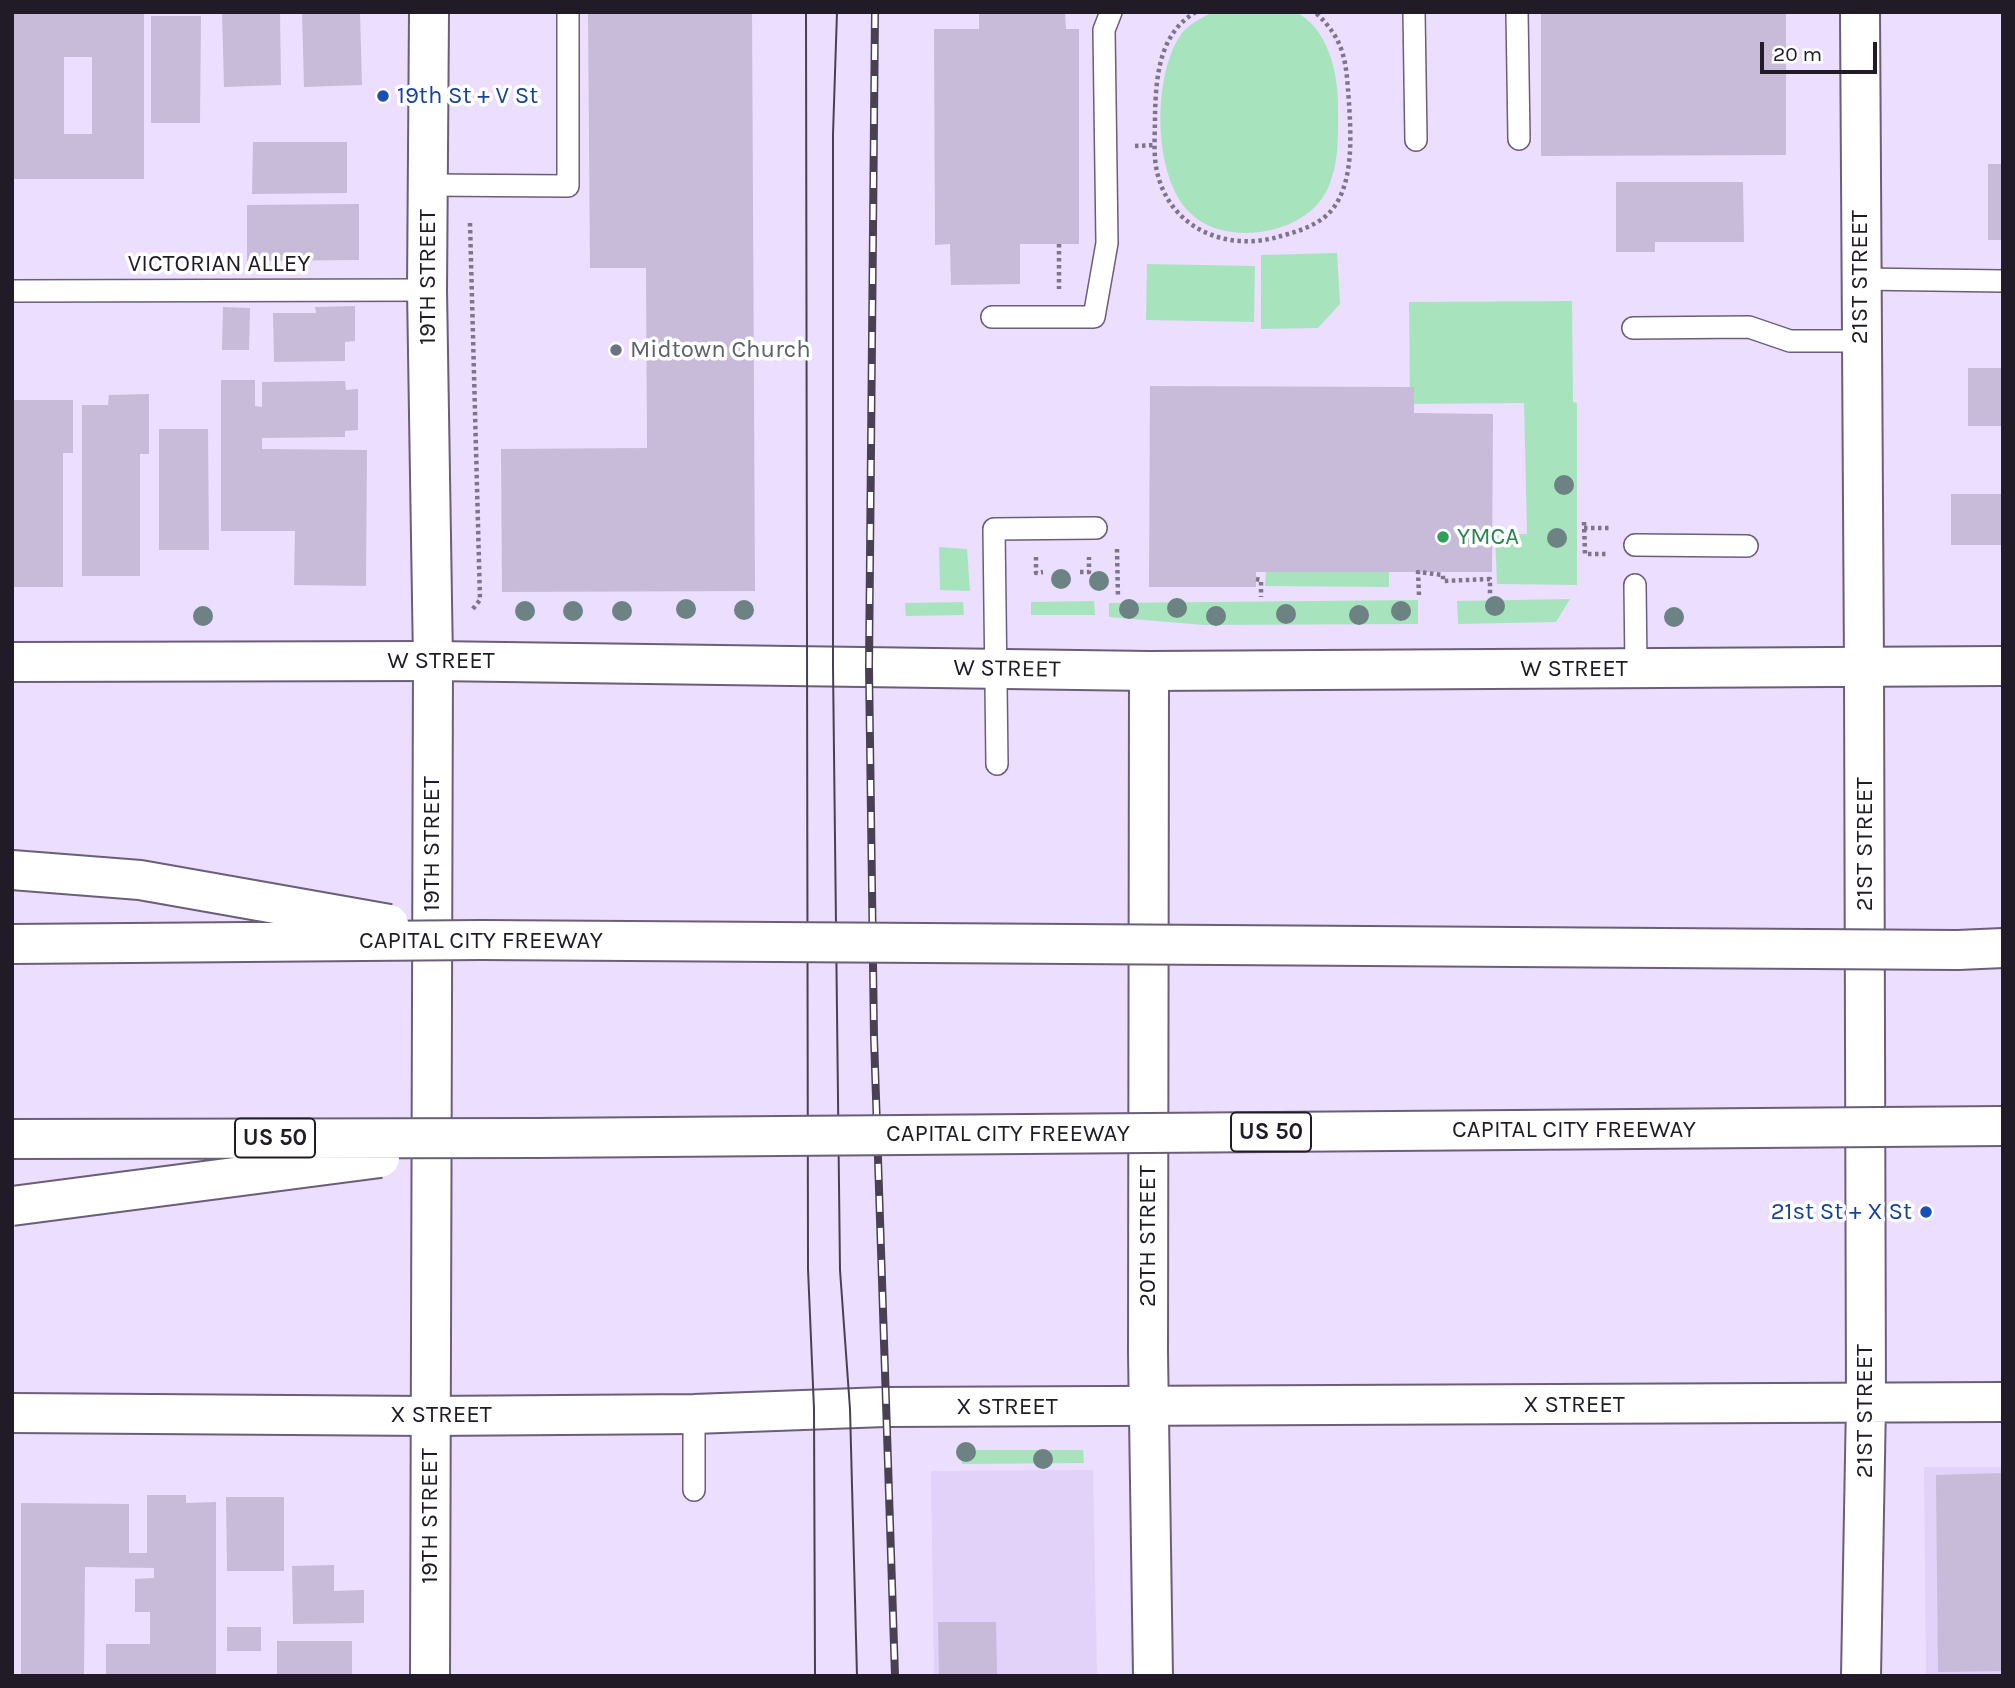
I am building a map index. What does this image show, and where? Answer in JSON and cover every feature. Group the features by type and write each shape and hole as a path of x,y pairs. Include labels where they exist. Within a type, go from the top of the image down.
{"main road":[{"name":"19TH STREET","path":"429,12 427,290 433,661 430,1676"},
{"name":"21ST STREET","path":"1860,12 1866,1403 1861,1676"},
{"name":"W STREET","path":"12,662 433,661 1149,671 2003,666"},
{"name":"20TH STREET","path":"1149,671 1148,1406 1153,1676"},
{"path":"12,870 140,880 481,940"},
{"name":"CAPITAL CITY FREEWAY","path":"12,944 481,940 2003,949"},
{"name":"CAPITAL CITY FREEWAY","path":"12,1139 538,1138 2003,1126"},
{"path":"12,1206 538,1138"},
{"name":"X STREET","path":"12,1413 429,1416 694,1414 885,1407 2003,1402"}],"lane":[{"path":"427,185 568,186 568,12"},
{"path":"992,317 1094,317 1107,243 1104,30 1111,12"},
{"path":"1414,12 1416,140"},
{"path":"1517,12 1519,139"},
{"path":"1860,279 2003,281"},
{"name":"VICTORIAN ALLEY","path":"12,291 427,290"},
{"path":"1633,328 1749,327 1790,341 1860,341"},
{"path":"997,764 994,528 1096,527"},
{"path":"1634,545 1747,546"},
{"path":"1635,584 1636,668"},
{"path":"694,1414 694,1490"}],"path":[{"path":"1196,12 1164,45 1156,83 1155,160 1166,193 1180,216 1204,234 1234,242 1267,240 1297,232 1331,211 1342,188 1349,157 1347,73 1343,46 1333,29 1315,12"},
{"path":"469,187 480,600"},
{"path":"1059,244 1059,317"},
{"path":"1584,522 1585,554"},
{"path":"1096,527 1117,541 1118,597"},
{"path":"1036,573 1043,572"},
{"path":"1080,572 1090,572"},
{"path":"1419,596 1418,572 1443,575 1443,581 1490,579 1490,595"},
{"path":"1256,579 1261,580 1261,597"}],"shaded area":[{"path":"1924,1467 2003,1467 2003,1676 1926,1676"},
{"path":"1093,1470 1097,1676 934,1676 931,1471"}],"green space":[{"path":"1213,12 1295,12 1315,28 1329,51 1337,91 1338,136 1335,167 1328,188 1318,204 1285,226 1245,233 1224,231 1206,224 1190,213 1168,175 1161,125 1165,73 1172,51 1182,33"},
{"path":"1337,253 1340,304 1318,328 1261,329 1261,255"},
{"path":"1147,264 1255,266 1254,322 1146,320"},
{"path":"1572,301 1573,402 1577,403 1577,585 1497,584 1495,535 1527,534 1524,403 1410,404 1409,302"},
{"path":"939,547 967,549 970,591 940,590"},
{"path":"1266,572 1389,572 1389,587 1265,586"},
{"path":"1570,599 1556,622 1458,624 1457,601"},
{"path":"1418,600 1418,624 1204,625 1109,617 1109,603"},
{"path":"1094,601 1095,615 1031,615 1031,602"},
{"path":"963,602 964,615 906,616 905,603"},
{"path":"961,1450 1083,1450 1084,1463 962,1464"}],"building":[{"path":"144,12 144,179 12,179 12,13","holes":["64,57 92,57 92,134 64,134"]},
{"path":"222,12 280,12 281,85 224,87"},
{"path":"302,12 360,12 362,85 304,87"},
{"path":"588,12 752,12 755,591 502,592 501,449 647,448 646,268 590,268"},
{"path":"979,12 1065,12 1066,29 1079,29 1079,244 1020,244 1020,284 951,285 950,244 935,245 934,29 979,29"},
{"path":"1541,12 1786,12 1786,155 1541,156"},
{"path":"151,16 201,16 200,123 151,123"},
{"path":"253,142 347,142 347,193 252,194"},
{"path":"1988,164 2003,164 2003,240 1988,240"},
{"path":"1616,182 1743,182 1744,242 1655,242 1655,252 1616,252"},
{"path":"359,204 359,260 247,261 247,205"},
{"path":"355,306 355,341 345,342 345,361 274,362 273,313 316,313 315,307"},
{"path":"223,307 250,308 249,350 222,350"},
{"path":"1968,368 2003,368 2003,426 1968,426"},
{"path":"221,380 255,380 255,406 262,407 262,382 345,381 346,390 358,389 358,430 345,431 345,437 262,438 262,449 367,450 366,586 294,585 295,531 221,531"},
{"path":"1150,386 1414,387 1414,413 1493,414 1492,572 1256,572 1256,587 1149,587"},
{"path":"149,394 149,454 140,454 140,576 82,576 82,405 108,405 109,395"},
{"path":"12,400 73,400 73,453 63,453 63,587 12,587"},
{"path":"159,429 208,429 209,550 159,550"},
{"path":"1951,494 2003,494 2003,545 1951,545"},
{"path":"2003,1473 2003,1671 1938,1672 1936,1475"},
{"path":"147,1495 186,1495 186,1503 216,1502 216,1676 106,1676 106,1644 150,1644 150,1612 135,1612 135,1579 154,1578 154,1568 85,1567 84,1676 21,1676 21,1503 129,1504 129,1553 147,1553"},
{"path":"226,1497 284,1497 284,1571 227,1571"},
{"path":"334,1565 334,1591 364,1590 364,1623 293,1624 292,1566"},
{"path":"938,1622 996,1622 997,1676 939,1676"},
{"path":"227,1627 261,1627 261,1651 227,1651"},
{"path":"277,1641 352,1641 352,1676 277,1676"}],"tram line":[{"path":"806,12 808,1269 814,1409 815,1676"},
{"path":"837,12 833,134 833,667 840,1270 850,1409 857,1676"}],"railway":[{"path":"875,12 869,667 874,1037 895,1676"}],"place":[{"name":"19th St + V St","path":"383,96"},
{"name":"Midtown Church","path":"616,350"},
{"name":"YMCA","path":"1443,537"},
{"name":"21st St + X St","path":"1926,1212"}]}
